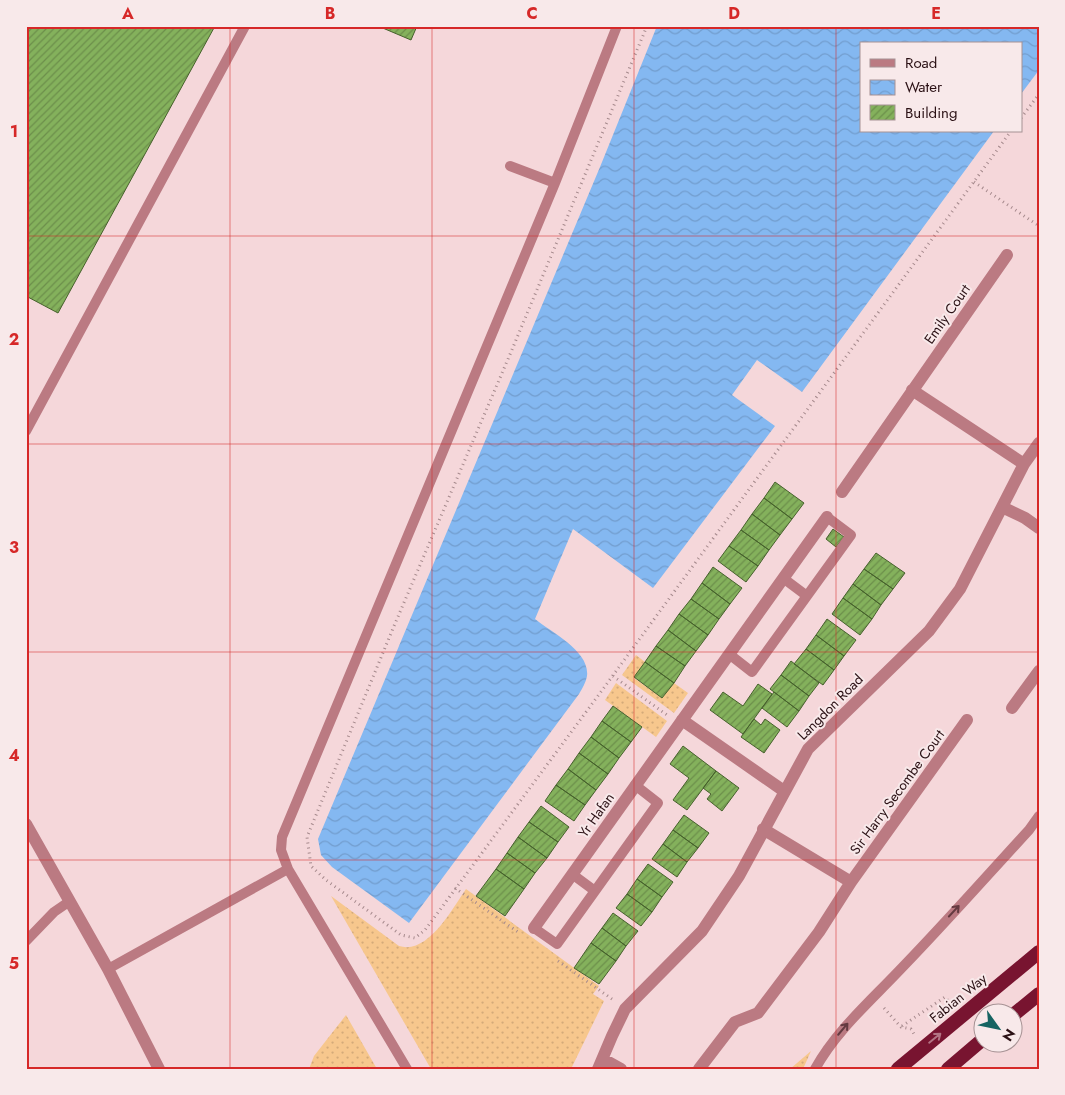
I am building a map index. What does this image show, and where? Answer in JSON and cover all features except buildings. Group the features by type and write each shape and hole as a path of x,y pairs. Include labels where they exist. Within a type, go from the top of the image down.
{"highway":[{"name":"Fabian Way","path":"898,1069 1039,952"},
{"path":"1022,1008 1039,994"},
{"path":"948,1069 972,1049"}],"street":[{"name":"Emily Court","path":"842,492 1007,255"},
{"path":"912,390 1024,464"},
{"name":"Langdon Road","path":"601,1064 612,1036 626,1009 702,931 739,876 808,749 929,632 960,589 1024,464 1039,443"},
{"path":"1002,507 1025,518 1039,528"},
{"name":"Yr Hafan","path":"534,928 827,517"},
{"path":"1012,708 1039,671"},
{"name":"Sir Harry Secombe Court","path":"699,1069 735,1022 758,1013 819,932 850,882 968,720"},
{"path":"680,722 784,792"},
{"path":"26,824 108,969 159,1069"},
{"path":"763,829 850,882"},
{"path":"601,1064 621,1069"}],"lane":[{"path":"26,432 245,26"},
{"path":"407,1069 288,869 281,850 282,837 555,183 617,26"},
{"path":"510,166 555,183"},
{"path":"729,654 752,672 851,535 827,517"},
{"path":"783,578 807,596"},
{"path":"534,928 556,944 658,803 636,785"},
{"path":"814,1069 840,1033 865,1004 894,976 1029,830 1039,816"},
{"path":"108,969 288,869"},
{"path":"572,874 595,891"},
{"path":"26,941 54,912 70,901"}],"path":[{"path":"647,26 307,837 312,866 326,880 401,935 415,938 425,930 1010,132"},
{"path":"1022,117 1039,94"},
{"path":"974,182 1039,226"},
{"path":"613,676 680,722"},
{"path":"901,1026 945,997 950,1003"},
{"path":"882,1005 901,1026 910,1029"}],"shaded area":[{"path":"636,655 645,662 634,678 662,698 674,683 688,693 674,713 622,675"},
{"path":"616,683 667,721 656,737 605,700"},
{"path":"466,889 599,986 593,994 604,1001 571,1069 431,1069 331,896 399,946 410,947 420,944 438,928"},
{"path":"346,1015 377,1069 309,1069 314,1056"},
{"path":"811,1051 803,1069 790,1069"}],"water":[{"path":"657,26 1039,26 1039,70 1022,93 1022,42 860,42 860,132 993,132 802,392 757,360 732,395 775,426 653,588 573,529 535,619 568,643 583,659 587,676 585,683 579,694 409,923 332,867 321,855 318,839 600,167"}]}
